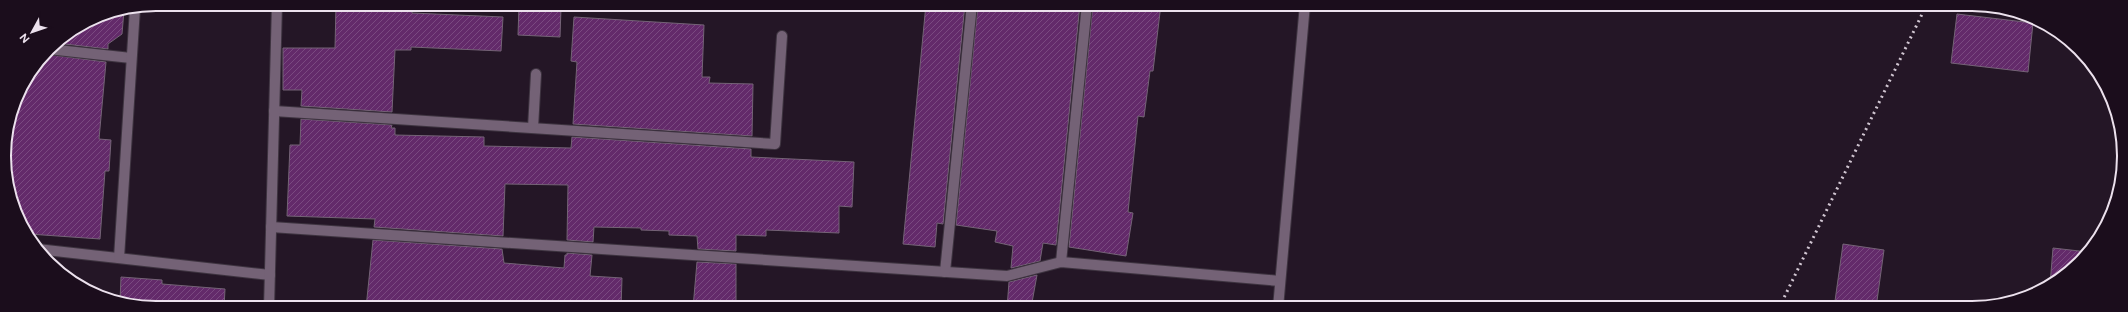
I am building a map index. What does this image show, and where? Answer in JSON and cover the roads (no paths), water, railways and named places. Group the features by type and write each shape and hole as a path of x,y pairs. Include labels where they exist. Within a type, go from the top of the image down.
{"street":[{"path":"269,301 277,11"},
{"path":"945,272 971,11"},
{"path":"1061,262 1086,11"},
{"path":"1279,301 1304,11"},
{"path":"119,258 135,13"},
{"path":"274,111 775,144 782,36"},
{"path":"57,50 131,58"},
{"path":"533,128 536,74"},
{"path":"271,227 1008,276 1061,262 1280,281"},
{"path":"45,249 270,275"}],"railway":[{"path":"1782,301 1924,11"}]}
